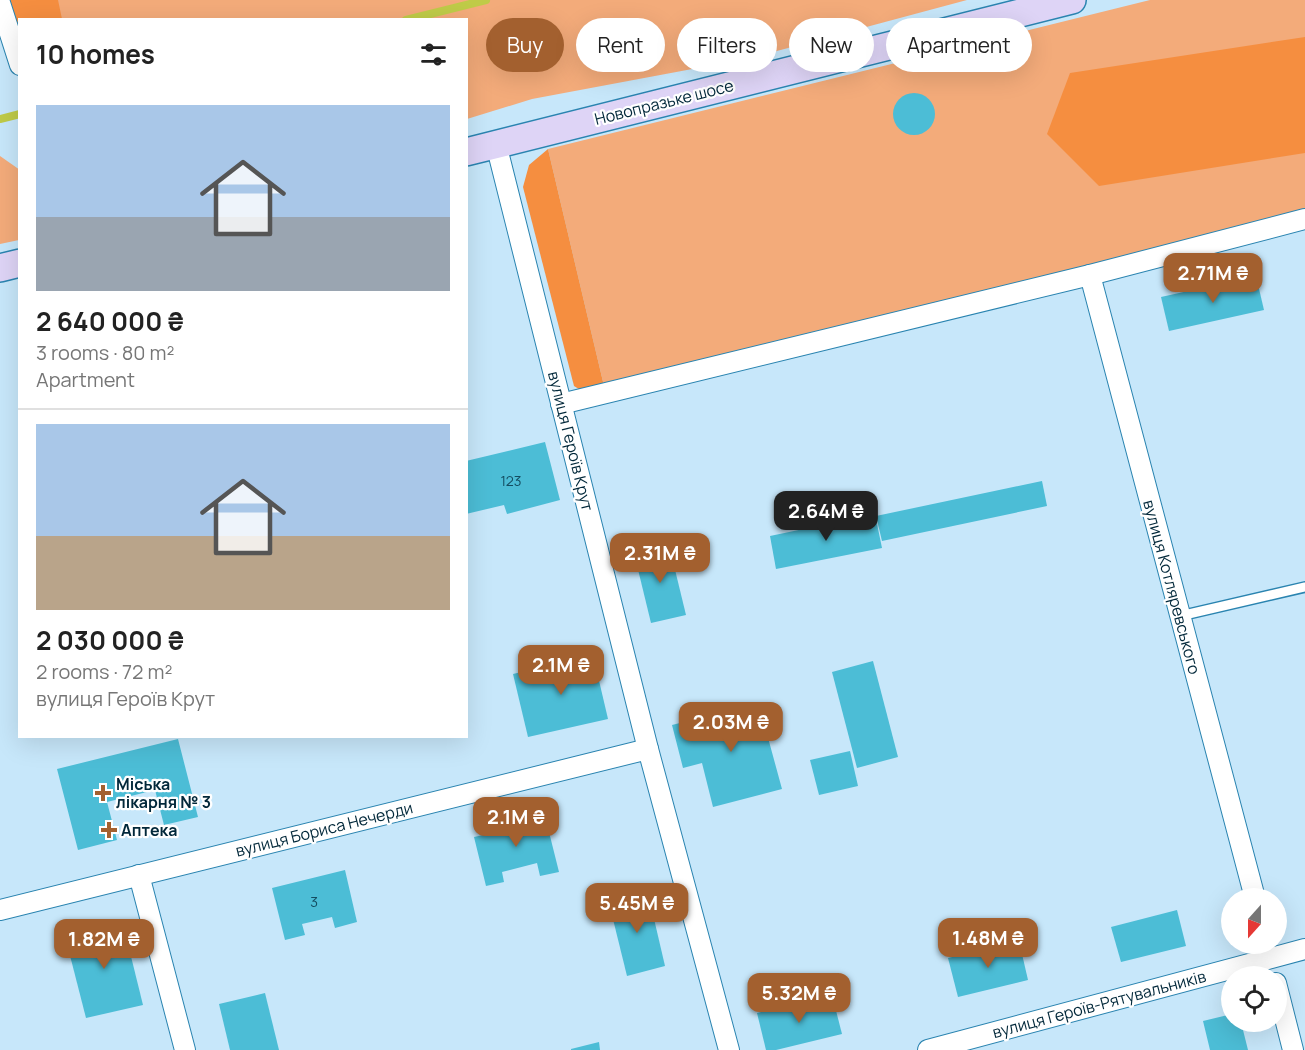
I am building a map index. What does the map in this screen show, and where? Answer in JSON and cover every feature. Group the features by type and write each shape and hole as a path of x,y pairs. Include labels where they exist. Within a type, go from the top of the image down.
{"main road":[{"name":"Новопразьке шосе","path":"468,151 1072,0"},
{"path":"0,268 18,264"}],"street":[{"path":"0,3 18,59"},
{"name":"вулиця Героїв Крут","path":"496,144 648,749 729,1050"},
{"path":"561,404 1090,275 1305,219"},
{"name":"вулиця Котляревського","path":"1090,275 1251,888"},
{"name":"вулиця Бориса Нечерди","path":"0,910 648,749"},
{"path":"139,875 185,1050"},
{"name":"вулиця Героїв-Рятувальників","path":"928,1050 1305,949"},
{"path":"1287,1026 1293,1050"}],"lane":[{"path":"1180,616 1305,587"}],"shaded area":[{"path":"8,0 58,0 62,18 18,18 18,30"},
{"path":"29,0 967,0 900,18 886,18 886,22 874,25 874,18 789,18 789,48 777,51 777,18 677,18 677,72 532,99 468,119 468,18 34,18"},
{"path":"1150,0 1305,0 1305,212 604,386 548,149 859,72 874,72 874,68 886,65 886,72 1032,72 1032,29"},
{"path":"1305,37 1305,153 1099,186 1047,134 1070,73"},
{"path":"548,149 604,386 582,391 574,386 523,187 529,165"},
{"path":"0,156 18,169 18,240 0,244"}],"building":[{"path":"914,93 929,99 935,114 929,129 914,135 899,129 893,114 899,99"},
{"path":"1256,276 1264,310 1169,331 1161,297"},
{"path":"545,442 560,500 507,514 504,505 468,514 468,461"},
{"path":"1042,481 1047,506 882,541 876,516"},
{"path":"875,514 882,548 776,569 770,536"},
{"path":"669,545 686,615 651,623 634,553"},
{"path":"593,655 608,719 528,737 513,674"},
{"path":"873,661 898,757 857,768 832,672"},
{"path":"758,703 763,718 774,715 778,732 767,734 782,789 713,807 702,763 683,768 672,725"},
{"name":"Міська лікарня № 3","path":"178,739 198,817 164,825 155,790 107,802 117,840 78,850 57,769"},
{"path":"850,751 858,786 819,795 810,760"},
{"path":"527,808 531,823 546,820 559,872 540,876 537,863 502,872 504,882 486,886 474,837 510,829 506,814"},
{"path":"345,870 357,922 335,928 332,917 302,924 305,935 285,940 272,888"},
{"path":"648,893 665,966 627,976 609,903"},
{"path":"1177,910 1186,946 1121,962 1111,927"},
{"path":"122,920 143,1005 86,1018 65,936"},
{"path":"1019,941 1028,980 958,997 948,958"},
{"path":"265,993 279,1050 230,1050 219,1004"},
{"path":"832,995 842,1034 776,1050 766,1050 757,1013"},
{"path":"1221,1017 1221,1032 1244,1032 1248,1050 1210,1050 1203,1021"},
{"path":"599,1042 600,1050 571,1050 571,1049"}],"waterway":[{"path":"414,18 486,0"},
{"path":"0,119 18,114"}],"place":[{"name":"Міська лікарня № 3","path":"103,793"},
{"name":"Аптека","path":"109,830"}]}
